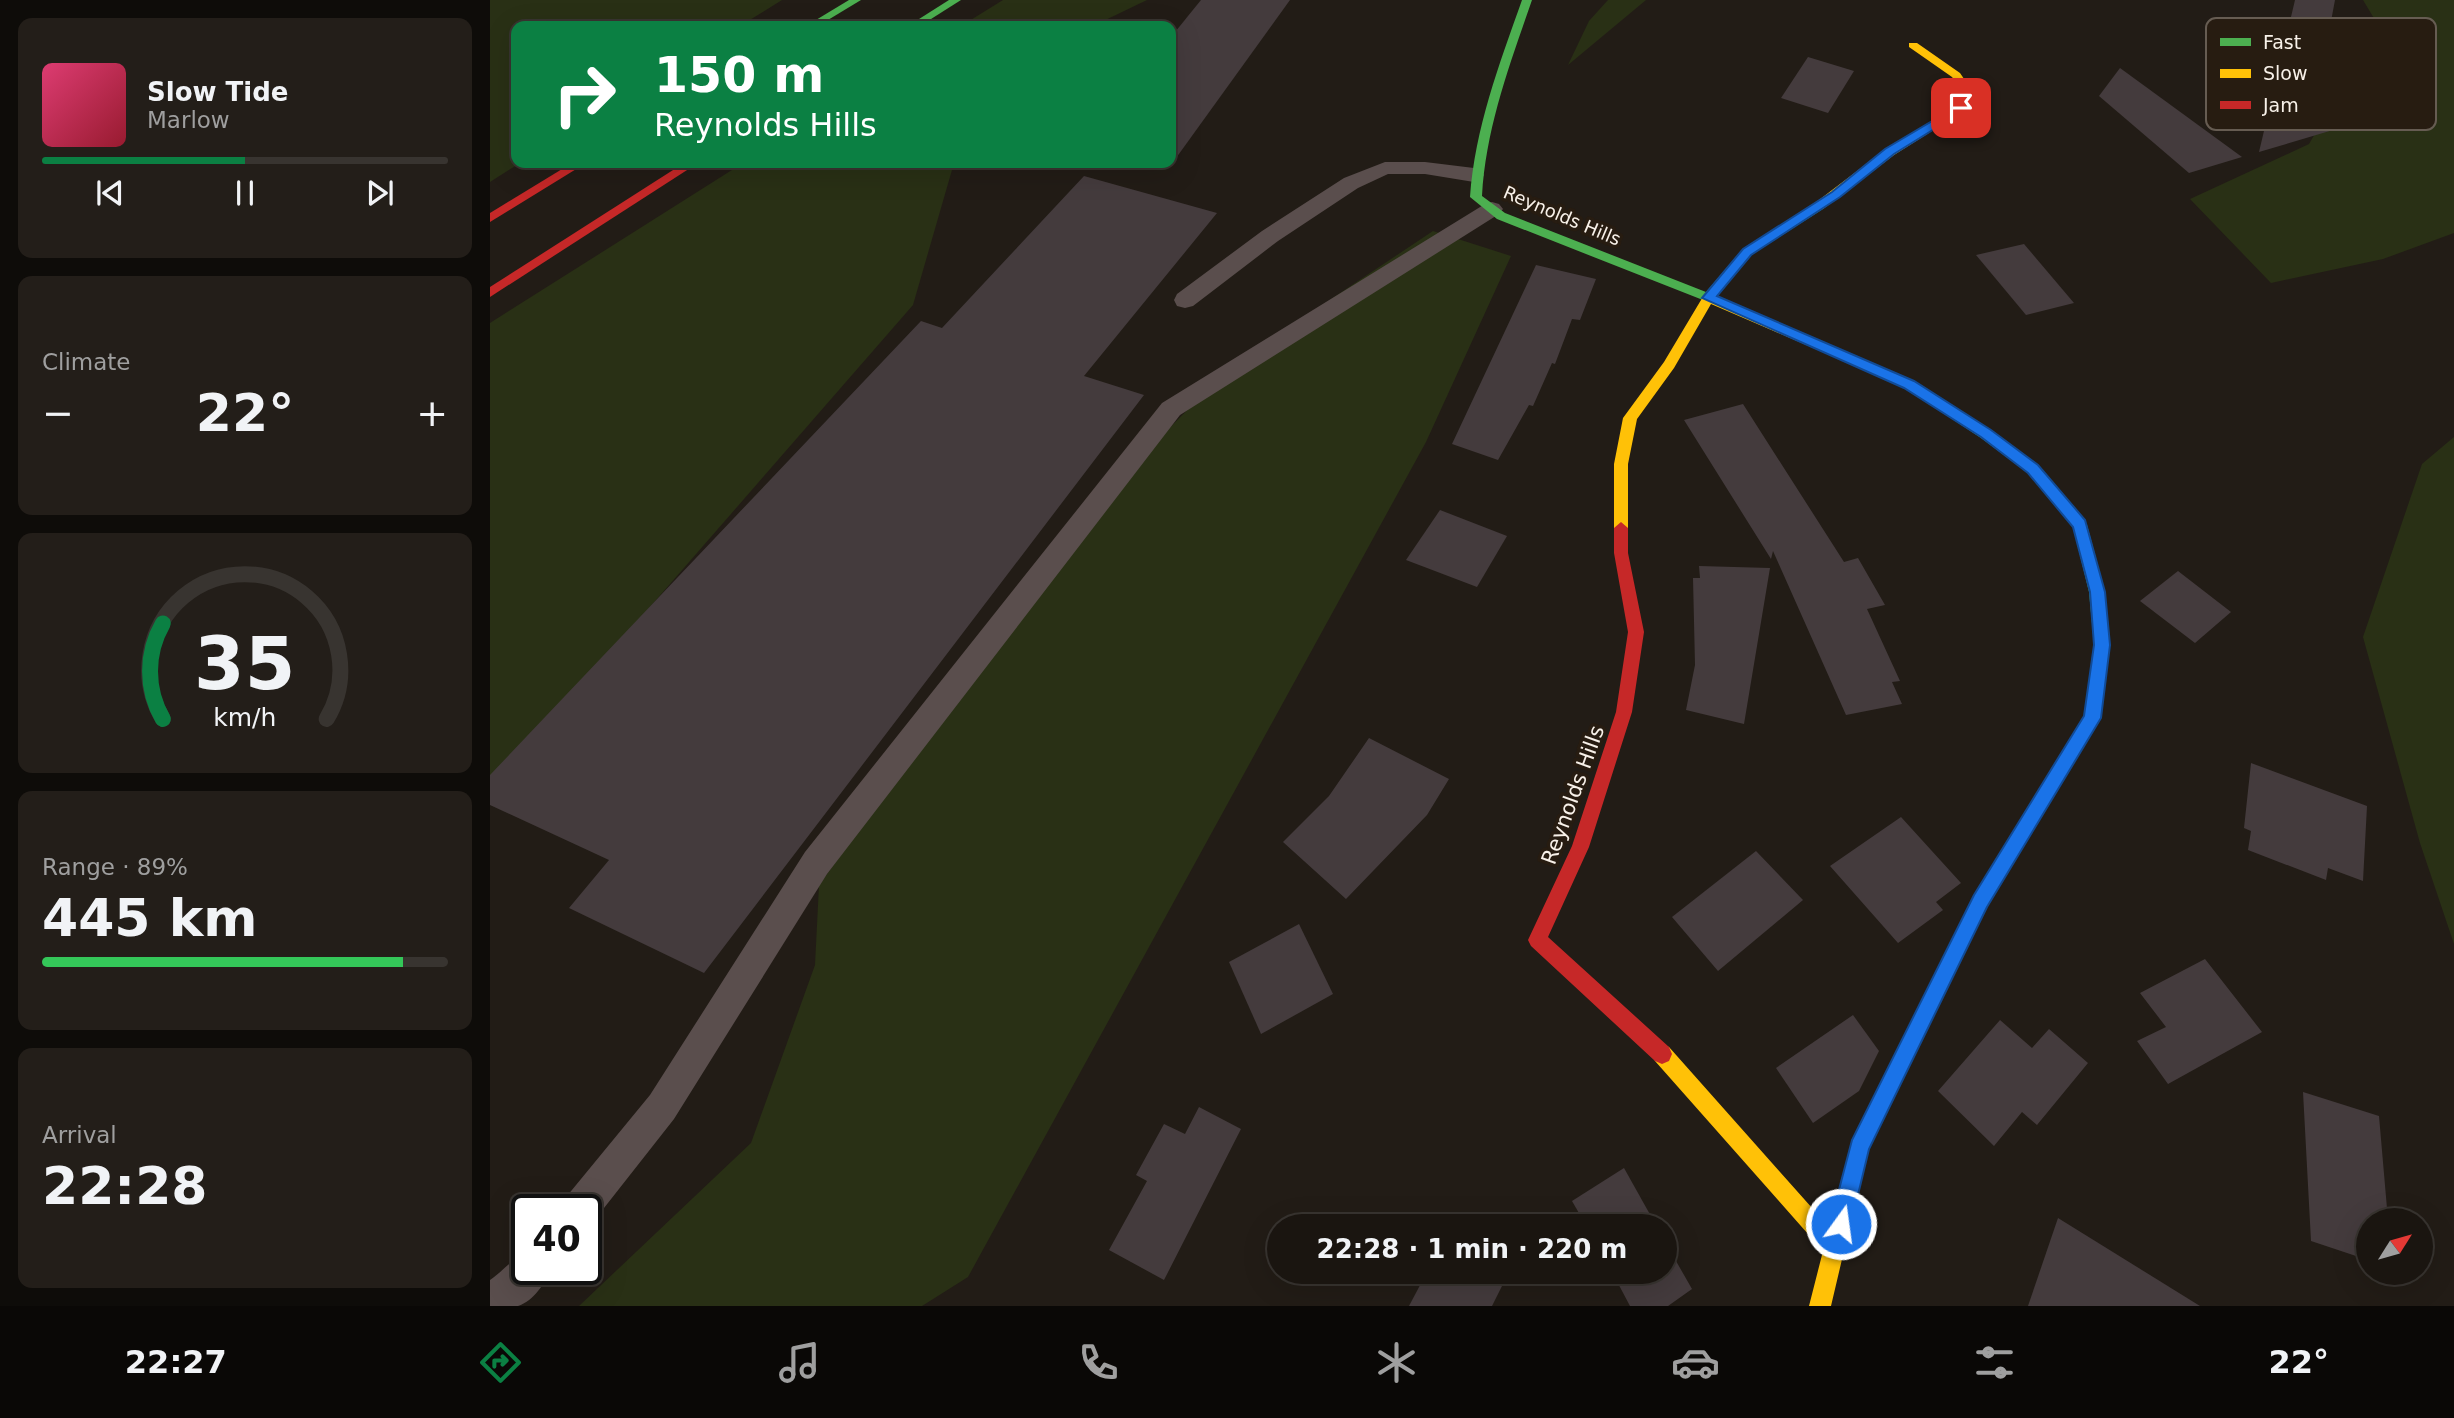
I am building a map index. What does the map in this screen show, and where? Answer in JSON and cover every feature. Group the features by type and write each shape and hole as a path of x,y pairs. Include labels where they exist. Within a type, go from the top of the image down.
{"main road":[{"path":"820,21 856,0"},
{"path":"921,21 956,0"},
{"path":"1474,175 1493,103 1527,0"},
{"name":"Reynolds Hills","path":"1835,1249 1658,1050 1537,940 1580,847 1624,712 1636,632 1621,552 1621,464 1630,418 1669,365 1708,298 1747,252 1836,195 1889,152 1961,108 1968,92 1956,75 1913,45"},
{"path":"490,218 572,168"},
{"path":"490,293 684,168"},
{"name":"Reynolds Hills","path":"1474,175 1476,197 1501,216 1708,298 1909,384 1986,433 2033,469 2080,525 2097,592 2102,645 2092,718 1980,901 1859,1147 1820,1306"}],"lane":[{"path":"1185,300 1281,228 1351,183 1385,168 1425,168 1474,175"},
{"path":"592,1194 662,1107 816,863 1171,409 1492,209"},
{"path":"490,1303 516,1285"}],"green space":[{"path":"490,0 782,0 748,21 511,21 512,168 490,182"},
{"path":"1003,0 1147,0 1103,21 969,21"},
{"path":"1608,0 1646,0 1568,65 1589,21"},
{"path":"2363,0 2454,0 2454,233 2383,259 2271,283 2190,199 2309,144 2317,130 2436,130 2436,18 2374,18"},
{"path":"735,168 953,168 913,305 595,670 490,783 490,323"},
{"path":"1433,231 1511,256 1426,442 968,1277 922,1306 579,1306 751,1143 815,965 819,885 1104,494 1232,365"},
{"path":"2454,437 2454,944 2420,843 2363,637 2422,464"}],"building":[{"path":"1201,0 1290,0 1176,158 1176,31"},
{"path":"2295,0 2335,0 2332,18 2291,18"},
{"path":"1808,57 1854,71 1828,113 1781,98"},
{"path":"2120,68 2242,157 2189,173 2099,96"},
{"path":"2264,130 2333,130 2259,152"},
{"path":"1084,176 1217,213 1084,376 1144,395 704,973 569,908 609,860 490,805 490,775 921,321 942,328"},
{"path":"2024,244 2074,303 2026,315 1976,255"},
{"path":"1536,265 1596,279 1580,320 1572,319 1555,364 1552,363 1533,406 1529,405 1498,460 1452,444"},
{"path":"1743,404 1844,562 1858,558 1885,605 1867,609 1900,681 1892,682 1902,704 1846,715 1773,551 1771,559 1684,420"},
{"path":"1440,510 1507,536 1477,587 1406,560"},
{"path":"1699,566 1770,568 1744,724 1686,710 1695,665 1693,578 1700,578"},
{"path":"2178,571 2231,612 2195,643 2140,601"},
{"path":"1369,738 1449,779 1427,815 1346,899 1283,842 1329,796"},
{"path":"2251,763 2367,806 2363,881 2328,868 2326,880 2248,850 2251,831 2244,828"},
{"path":"1901,817 1961,883 1936,902 1943,910 1898,943 1830,866"},
{"path":"1756,851 1803,900 1718,971 1672,917"},
{"path":"1299,924 1333,994 1261,1034 1229,962"},
{"path":"2205,959 2262,1032 2168,1084 2137,1041 2166,1027 2140,993"},
{"path":"1853,1015 1879,1051 1859,1091 1813,1123 1776,1068"},
{"path":"2000,1020 2032,1048 2049,1029 2088,1063 2037,1125 2022,1112 1994,1146 1938,1091"},
{"path":"2303,1092 2379,1116 2387,1208 2356,1208 2356,1256 2311,1241"},
{"path":"1199,1107 1241,1129 1164,1280 1109,1250 1147,1181 1136,1175 1164,1124 1185,1134"},
{"path":"1624,1168 1650,1214 1580,1214 1572,1201"},
{"path":"2058,1218 2200,1306 2028,1306"},
{"path":"1677,1263 1692,1289 1668,1306 1630,1306 1618,1284 1677,1284"},
{"path":"1421,1284 1503,1284 1492,1306 1409,1306"}],"traffic: fast":[{"path":"820,21 856,0"},
{"path":"921,21 956,0"},
{"path":"1527,0 1501,72 1481,146 1476,197 1501,216 1708,298 1747,252 1819,206"},
{"path":"1844,356 1909,384 1986,434 2033,469 2080,525 2097,592 2102,645 2092,718 2056,778"}],"traffic: slow":[{"path":"1819,206 1890,152 1961,108 1968,92 1956,75 1913,45"},
{"path":"1621,528 1621,464 1630,418 1669,365 1708,298 1844,356"},
{"path":"1820,1306 1859,1147 1980,901 2056,778"},
{"path":"1662,1054 1835,1249"}],"traffic: jam":[{"path":"490,218 572,168"},
{"path":"490,293 684,168"},
{"path":"1621,528 1621,553 1636,632 1624,712 1580,847 1537,940 1662,1054"}],"route":[{"path":"1841,1224 1859,1147 1980,901 2092,718 2102,645 2097,592 2080,525 2033,469 1986,433 1909,384 1828,347 1708,298 1747,252 1836,195 1889,152 1961,108"}]}
